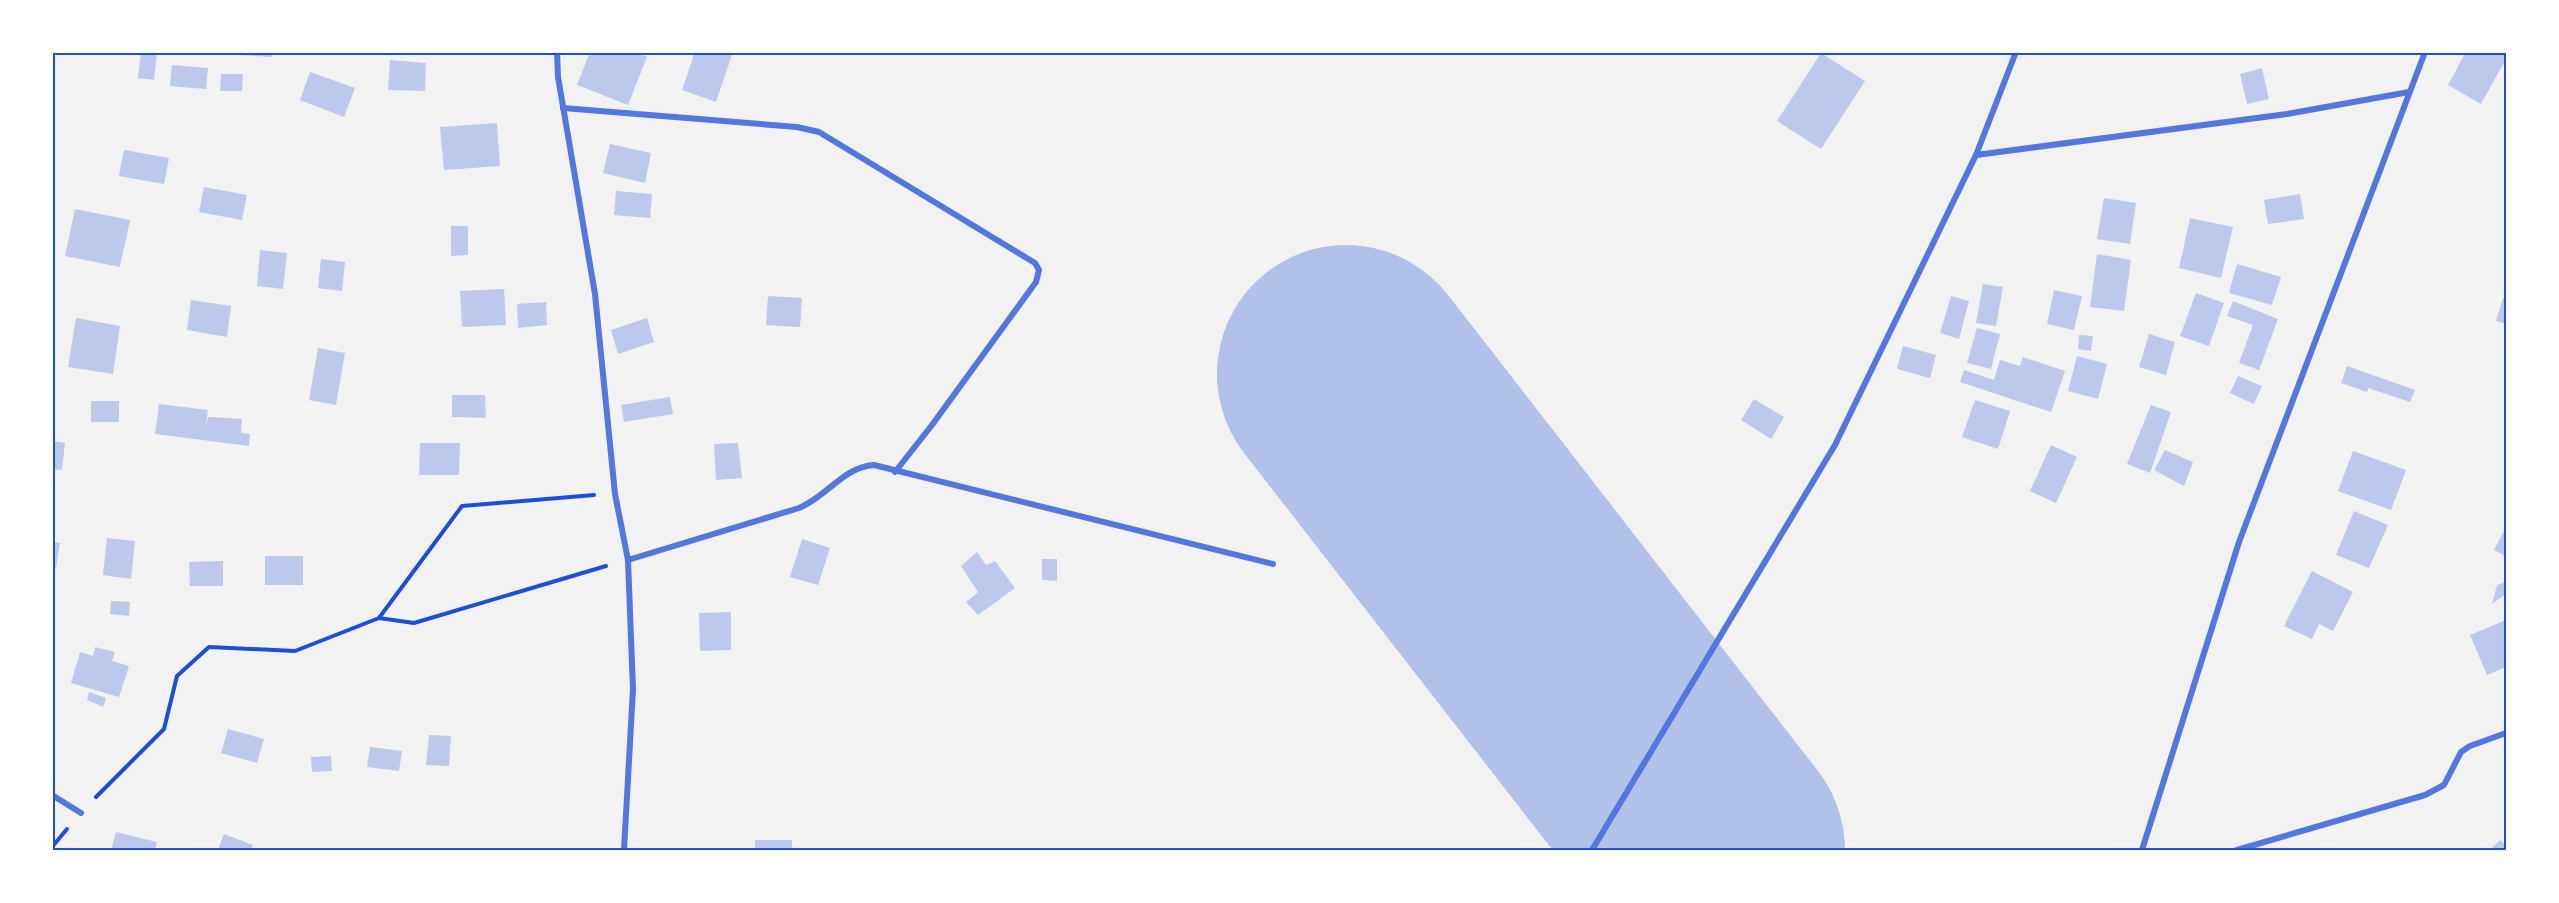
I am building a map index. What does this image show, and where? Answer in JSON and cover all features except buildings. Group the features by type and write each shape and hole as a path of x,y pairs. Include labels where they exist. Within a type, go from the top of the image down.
{"street":[{"path":"557,52 558,77 595,294 615,494 628,560 633,689 624,850"},
{"path":"1592,850 1835,445 1976,155 2016,52"},
{"path":"2142,850 2239,542 2425,52"},
{"path":"1976,155 2287,114 2409,92"},
{"path":"563,108 797,127 819,132 1035,262 1039,270 1036,282 895,472"},
{"path":"628,560 799,508 815,501 852,470 874,465 1273,564"},
{"path":"2237,850 2425,795 2444,785 2461,752 2470,746 2506,733"},
{"path":"52,795 81,813"}],"path":[{"path":"379,618 462,506 615,494"},
{"path":"52,847 81,813 164,729 177,676 210,647 295,651 379,618 414,623 628,560"}],"runway":[{"path":"1346,374 1716,850"}]}
